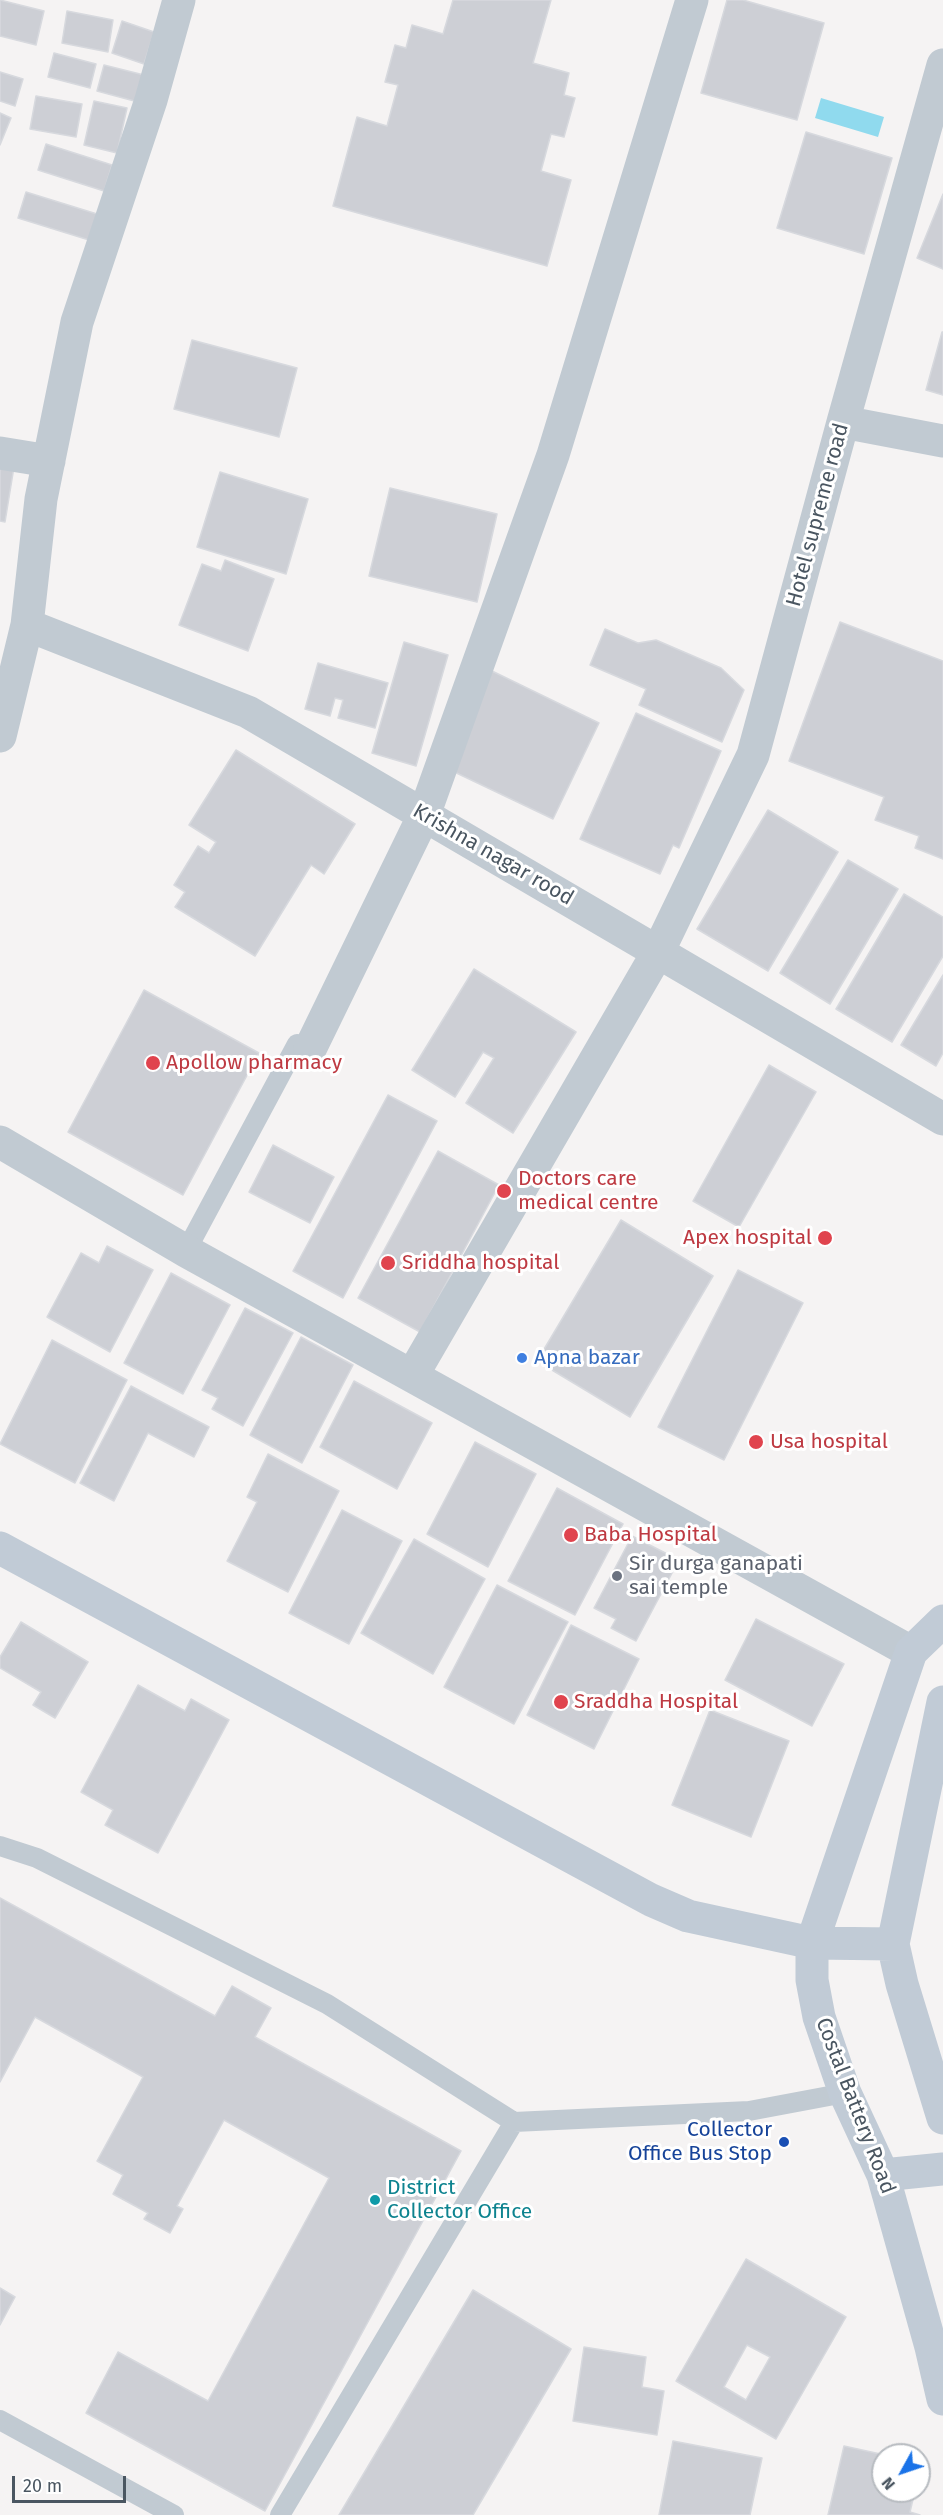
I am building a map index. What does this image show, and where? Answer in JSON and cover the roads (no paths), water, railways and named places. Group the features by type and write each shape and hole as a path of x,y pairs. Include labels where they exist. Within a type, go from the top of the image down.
{"street":[{"path":"0,736 6,686 27,625 41,499 77,321 151,100 179,0"},
{"path":"304,1046 424,815 553,455 692,0"},
{"name":"Hotel supreme road","path":"412,1376 658,952 753,755 943,65"},
{"path":"843,422 943,441"},
{"path":"0,453 49,461"},
{"name":"Krishna nagar rood","path":"27,625 248,712 943,1119"},
{"path":"0,1142 186,1251 911,1652"},
{"path":"0,1548 651,1900 688,1916 812,1943 893,1944"},
{"name":"Costal Battery Road","path":"943,1621 911,1652 812,1943 812,1980 819,2017 845,2093 883,2175 931,2347 943,2399"},
{"path":"941,1722 893,1944 902,1984 943,2118"},
{"path":"883,2175 943,2169"}],"lane":[{"path":"186,1251 304,1046"},
{"path":"0,1846 37,1858 327,2004 514,2122 749,2111 845,2093"},
{"path":"280,2515 514,2122"},
{"path":"0,2420 174,2515"}],"water":[{"path":"821,98 884,117 878,137 815,118"}],"place":[{"name":"Apollow pharmacy","path":"153,1063"},
{"name":"Doctors care medical centre","path":"504,1191"},
{"name":"Apex hospital","path":"825,1238"},
{"name":"Sriddha hospital","path":"388,1263"},
{"name":"Apna bazar","path":"522,1358"},
{"name":"Usa hospital","path":"756,1442"},
{"name":"Baba Hospital","path":"571,1535"},
{"name":"Sir durga ganapati sai temple","path":"617,1576"},
{"name":"Sraddha Hospital","path":"561,1702"},
{"name":"Collector Office Bus Stop","path":"784,2142"},
{"name":"District Collector Office","path":"375,2200"}]}
